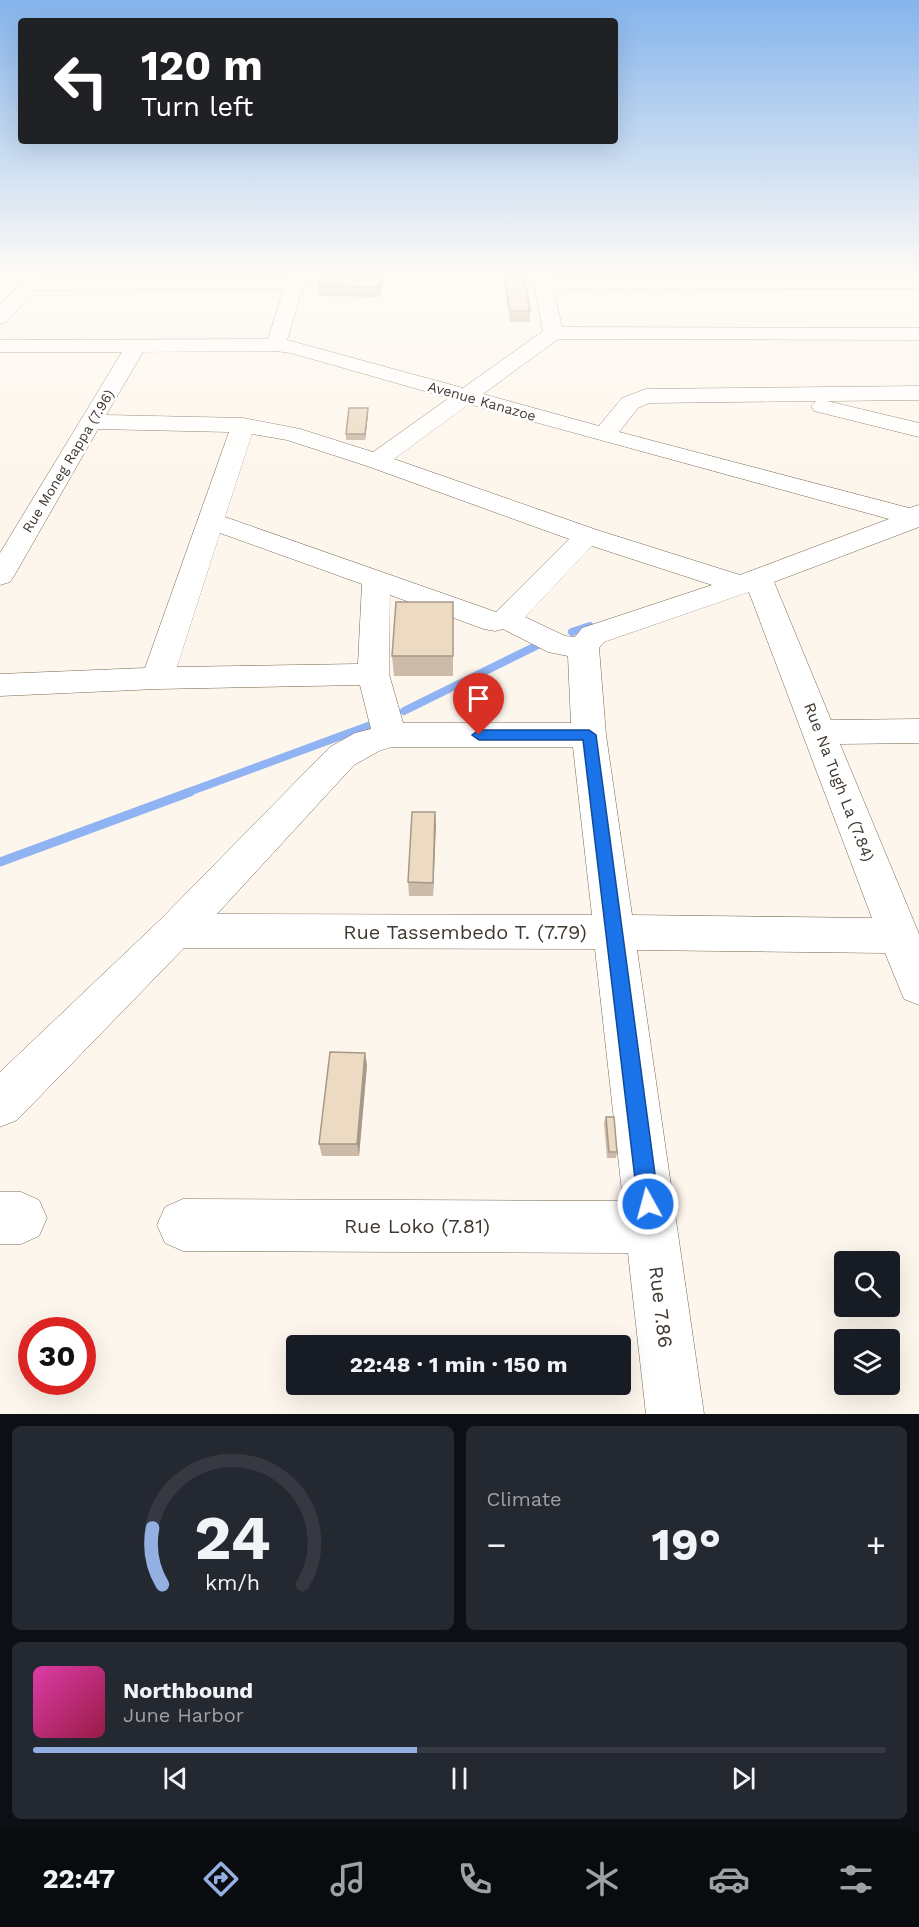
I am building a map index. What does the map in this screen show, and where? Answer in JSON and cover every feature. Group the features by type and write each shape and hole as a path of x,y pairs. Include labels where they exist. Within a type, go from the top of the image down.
{"street":[{"path":"276,345 278,339"},
{"path":"376,460 546,339"},
{"name":"Avenue Kanazoe","path":"0,345 135,347 276,345 310,351 466,397 918,519"},
{"name":"Rue Moneg Rappa (7.96)","path":"0,576 135,347"},
{"path":"774,393 919,430"},
{"path":"604,435 630,403 641,397 774,393 919,393"},
{"path":"91,422 243,425 292,434 376,460 587,536 749,582"},
{"path":"157,678 243,425"},
{"path":"837,498 830,510 833,517 842,528 858,540"},
{"path":"506,618 559,645 583,647 593,634 749,582 918,519"},
{"path":"211,521 489,621 501,621 506,618 587,536"},
{"path":"376,580 373,674 390,735"},
{"name":"Rue Na Tugh La (7.84)","path":"749,582 820,732 919,986"},
{"name":"Rue 7.86","path":"583,647 589,735 675,1414"},
{"path":"0,685 157,678 373,674"},
{"path":"820,732 919,731"},
{"path":"0,1104 175,931 342,756 367,742 390,735 589,735"},
{"name":"Rue Tassembedo T. (7.79)","path":"175,931 614,932 899,936"},
{"name":"Rue Loko (7.81)","path":"183,1225 651,1227"}],"building":[{"path":"349,408 368,408 365,434 346,434"},
{"path":"396,602 453,602 453,656 392,656"},
{"path":"412,812 435,812 433,883 408,882"},
{"path":"330,1052 365,1053 357,1144 319,1144"},
{"path":"606,1117 614,1117 617,1152 609,1152"}],"waterway":[{"path":"572,632 590,626"},
{"path":"404,711 538,645"},
{"path":"186,793 368,726"},
{"path":"0,862 190,792"}],"route":[{"path":"479,735 589,735 648,1204"}]}
